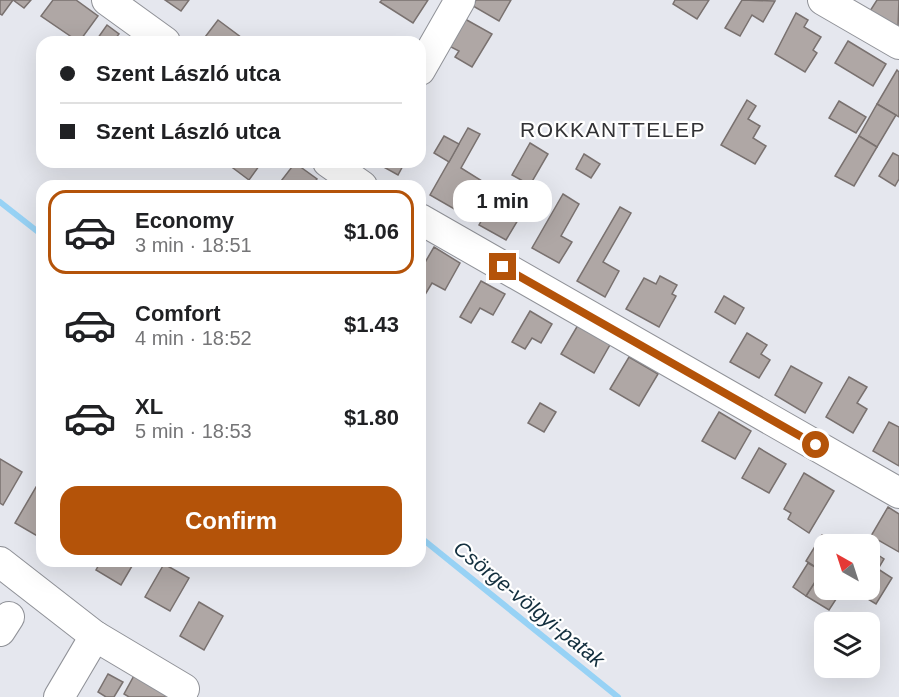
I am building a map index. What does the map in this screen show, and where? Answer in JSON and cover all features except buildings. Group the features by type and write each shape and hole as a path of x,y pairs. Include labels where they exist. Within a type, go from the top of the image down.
{"street":[{"path":"107,0 157,36"},
{"path":"426,60 460,0"},
{"path":"823,0 899,44"},
{"path":"342,168 362,177"},
{"path":"426,222 899,493"},
{"path":"0,562 95,636 184,689"},
{"path":"59,697 95,636"}],"waterway":[{"name":"Csörge-völgyi-patak","path":"0,202 36,230"},
{"name":"Csörge-völgyi-patak","path":"426,542 618,697"}],"district":[{"name":"ROKKANTTELEP","path":"613,130"}],"route":[{"path":"503,267 816,445"}]}
